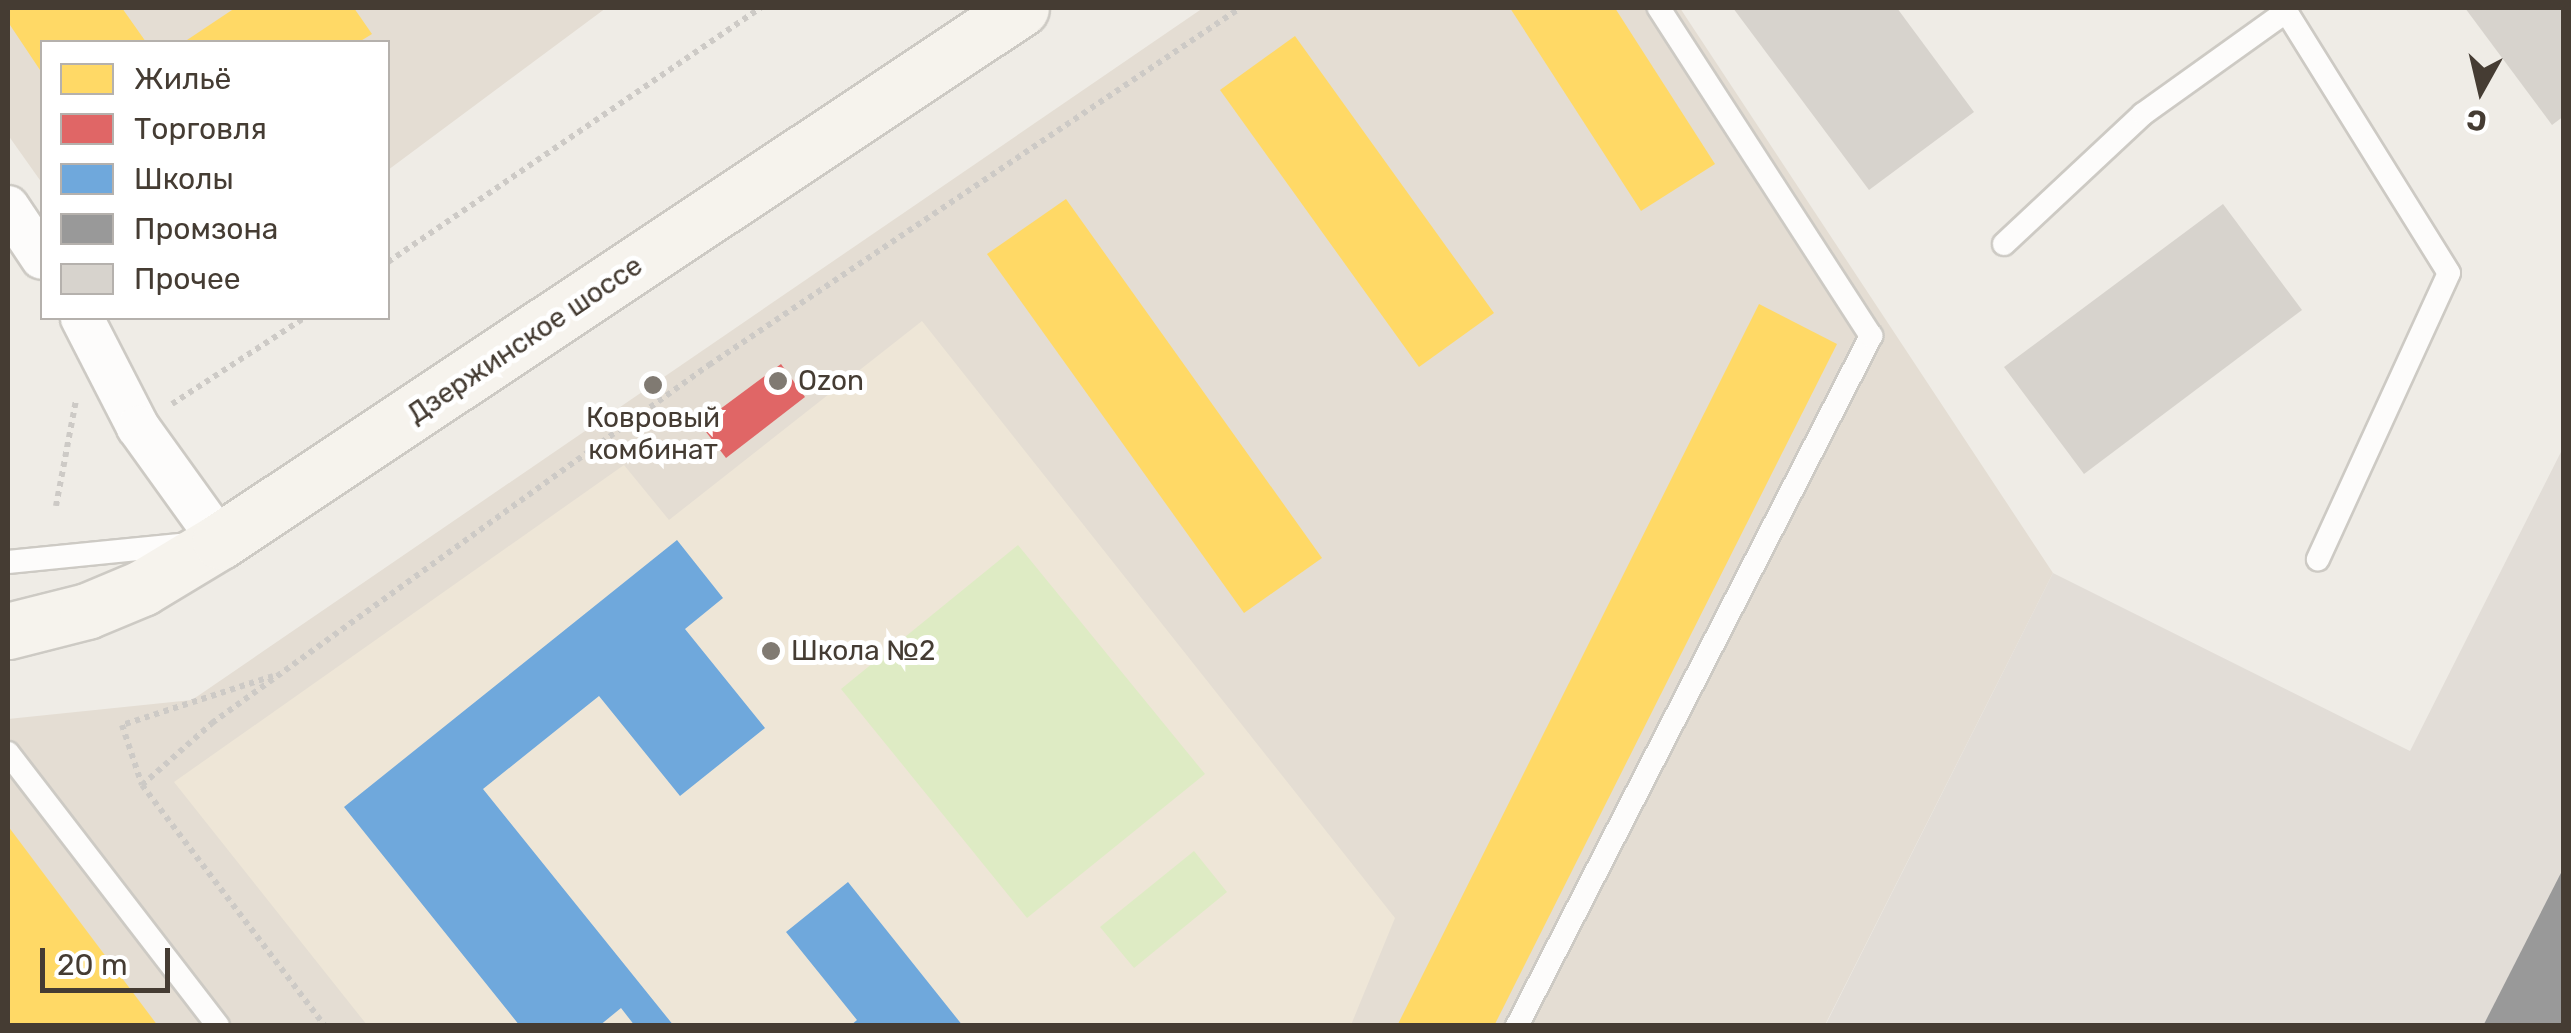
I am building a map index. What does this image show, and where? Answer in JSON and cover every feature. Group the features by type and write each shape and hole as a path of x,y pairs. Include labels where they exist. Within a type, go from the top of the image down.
{"main road":[{"name":"Дзержинское шоссе","path":"8,632 87,610 142,588 220,540 1021,8"}],"street":[{"path":"8,207 40,255"},
{"path":"83,320 138,427 220,540"}],"lane":[{"path":"1517,1026 1871,336 1660,8"},
{"path":"2004,244 2143,114 2286,9 2449,273 2318,559"},
{"path":"8,562 220,540"},
{"path":"10,762 218,1026"}],"path":[{"path":"390,261 761,8"},
{"path":"142,785 212,723 709,365 1240,8"},
{"path":"138,427 301,320"},
{"path":"56,506 79,385"},
{"path":"281,674 122,725 142,785 325,1026"}],"shaded area":[{"path":"8,8 606,8 390,169 390,40 40,40 40,180 8,135"},
{"path":"1203,8 1680,8 2053,573 1825,1025 8,1025 8,719 192,700"},
{"name":"Школа №2","path":"922,321 1395,918 1351,1025 367,1025 174,782 624,465 669,520"},
{"path":"2563,448 2563,1025 1825,1026 2053,573 2410,751"}],"green space":[{"path":"1018,545 1205,774 1027,918 841,689"},
{"path":"1194,851 1227,892 1134,968 1100,927"}],"building: Жильё":[{"path":"8,8 122,8 145,40 40,40 40,70 8,22"},
{"path":"235,8 354,8 372,34 362,40 187,40"},
{"path":"1510,8 1615,8 1715,164 1641,211"},
{"path":"1295,36 1494,313 1419,367 1220,90"},
{"path":"1066,199 1322,558 1244,613 987,254"},
{"path":"1759,304 1837,344 1494,1026 1397,1026"},
{"path":"8,826 158,1026 8,1026"}],"building: Торговля":[{"path":"781,364 805,397 726,458 700,424"}],"building: Школы":[{"path":"677,540 723,598 685,629 765,728 680,796 599,696 483,789 674,1026 635,1026 621,1008 599,1026 520,1026 344,807"},
{"path":"848,882 963,1026 850,1026 857,1020 786,932"}],"building: Промзона":[{"path":"2564,867 2564,1026 2483,1026"}],"building: Прочее":[{"path":"1733,8 1897,8 1974,112 1869,190"},
{"path":"2465,8 2564,8 2564,116 2552,125"},
{"path":"2223,204 2302,310 2084,474 2004,367"}],"place":[{"name":"Ozon","path":"778,381"},
{"name":"Ковровый комбинат","path":"653,385"},
{"name":"Школа №2","path":"771,651"}]}
